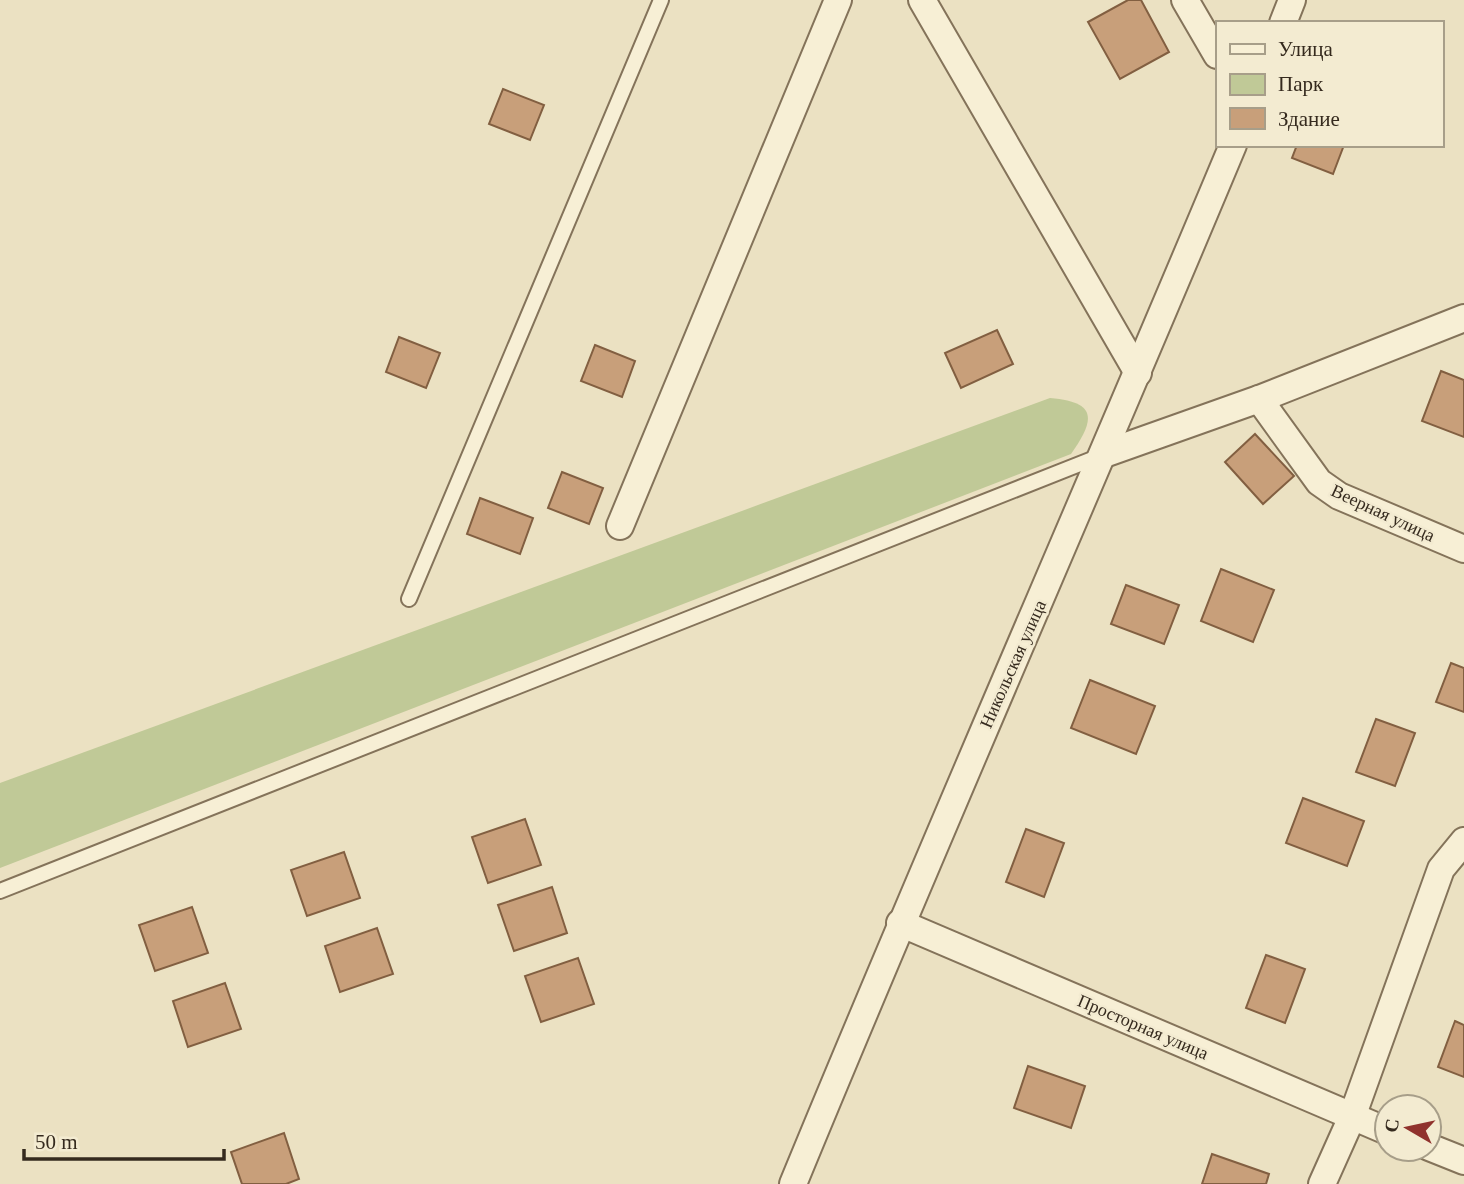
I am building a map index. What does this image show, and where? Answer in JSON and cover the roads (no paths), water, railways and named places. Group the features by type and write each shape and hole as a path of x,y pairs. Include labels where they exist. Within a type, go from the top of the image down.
{"street":[{"path":"620,526 838,0"},
{"path":"922,0 1138,373"},
{"path":"1185,0 1216,53"},
{"path":"1284,21 1292,0"},
{"name":"Никольская улица","path":"793,1184 900,923 1104,454 1232,147"},
{"path":"1104,454 1259,399 1464,318"},
{"name":"Веерная улица","path":"1259,399 1319,482 1339,496 1464,549"},
{"path":"1322,1184 1352,1117 1441,869 1464,841"},
{"name":"Просторная улица","path":"900,923 1373,1125"},
{"path":"1443,1153 1464,1161"}],"lane":[{"path":"409,599 662,0"},
{"path":"0,891 1104,454"}]}
